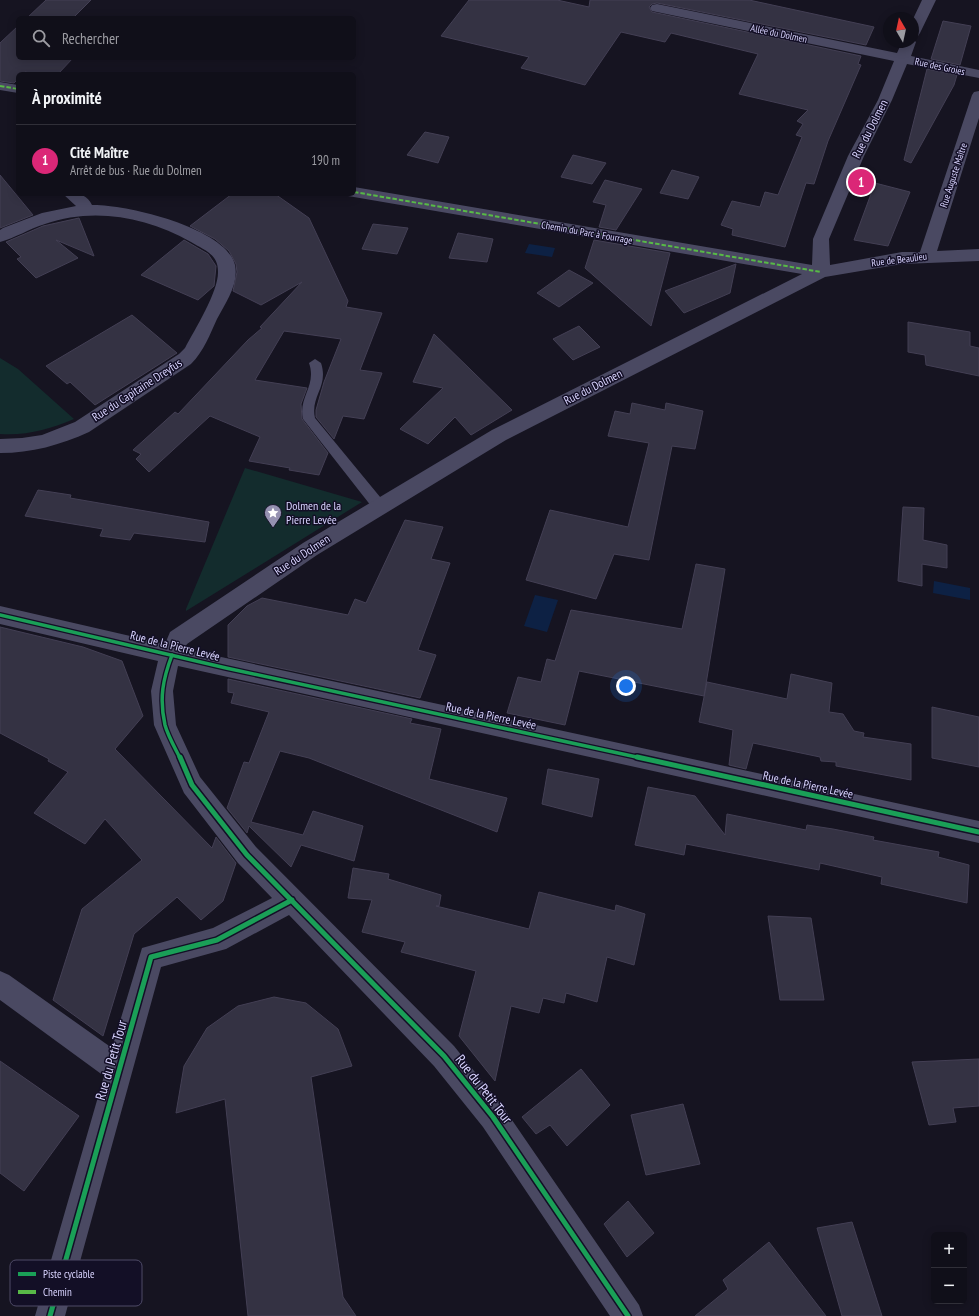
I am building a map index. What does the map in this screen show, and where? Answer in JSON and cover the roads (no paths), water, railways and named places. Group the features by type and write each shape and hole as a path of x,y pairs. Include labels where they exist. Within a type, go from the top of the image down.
{"street":[{"path":"919,21 929,0"},
{"name":"Allée du Dolmen","path":"657,8 901,58"},
{"name":"Rue du Dolmen","path":"172,655 178,638 182,635 310,549 499,435 821,272 821,239 856,156 885,100 905,48"},
{"name":"Rue des Groies","path":"901,58 979,74"},
{"path":"0,86 16,89"},
{"name":"Rue Auguste Maître","path":"928,256 929,246 979,95"},
{"name":"Chemin du Parc à Fourrage","path":"356,192 821,272"},
{"path":"74,196 82,201 86,210"},
{"name":"Rue du Capitaine Dreyfus","path":"0,237 34,221 50,216 86,210 135,214 186,231 217,250 224,258 227,274 225,286 192,352 175,367 82,427 34,444 0,446"},
{"name":"Rue de Beaulieu","path":"821,272 883,260 928,256 979,255"},
{"name":"Rue de la Pierre Levée","path":"0,615 260,676 979,832"},
{"name":"Rue du Petit Tour","path":"172,655 163,680 162,691 165,725 192,785 247,855 444,1056 493,1117 628,1316"},
{"name":"Rue du Petit Tour","path":"66,1260 151,957 217,940 292,900"},
{"path":"0,984 119,1070"},
{"name":"Rue du Petit Tour","path":"50,1316 53,1306"}],"lane":[{"path":"315,363 319,371 319,377 307,409 309,419 380,506"}],"water":[{"path":"529,244 555,248 552,257 525,253"},
{"path":"934,581 970,588 970,600 933,593"},
{"path":"535,595 558,600 547,632 524,626"}],"place":[{"name":"Cité Maître","path":"861,182"},
{"name":"Dolmen de la Pierre Levée","path":"273,528"}]}
